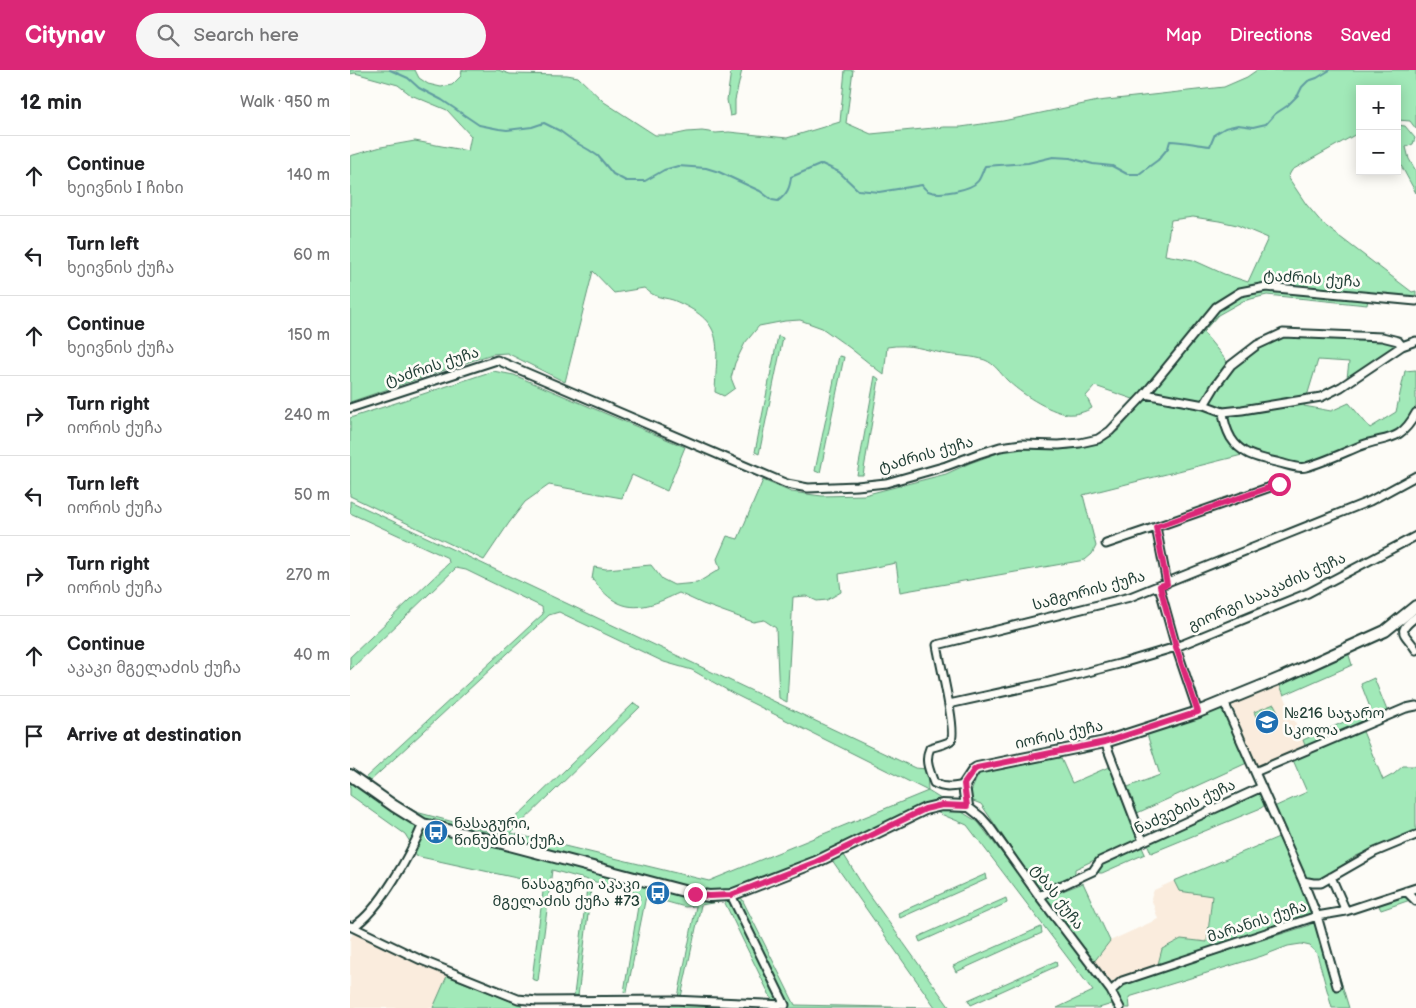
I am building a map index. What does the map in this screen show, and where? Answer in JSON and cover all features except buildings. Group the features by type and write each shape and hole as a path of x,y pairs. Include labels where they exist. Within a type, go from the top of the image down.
{"street":[{"name":"ტაძრის ქუჩა","path":"350,408 497,360 787,484 808,488 857,486 886,483 946,466 1000,447 1040,443 1059,445 1098,439 1110,431 1145,394 1216,307 1240,292 1266,288 1416,301"},
{"path":"1204,405 1216,385 1232,365 1257,345 1283,333 1382,337 1398,341 1402,346"},
{"path":"1145,394 1204,405 1223,412 1321,396 1341,387 1402,346 1416,341"},
{"path":"1223,412 1227,430 1235,445 1245,453 1253,457 1299,467 1306,467 1398,435 1412,420 1416,412"},
{"name":"სამგორის ქუჩა","path":"964,784 950,788 941,787 934,783 926,756 930,748 947,743 952,739 953,734 949,704 936,644 1130,597 1370,501 1416,476"},
{"path":"1106,544 1279,484"},
{"path":"1156,527 1163,585 1176,647 1198,712"},
{"name":"გიორგი სააკაძის ქუჩა","path":"949,704 1110,667 1176,647 1308,593 1416,536"},
{"name":"იორის ქუჩა","path":"964,784 974,770 982,767 1105,742 1224,702 1385,631 1416,606"},
{"path":"1416,618 1407,624 1403,630 1404,635 1416,650"},
{"path":"1224,702 1317,916 1337,986"},
{"path":"1255,772 1406,708 1416,706"},
{"path":"1105,742 1143,841"},
{"path":"350,775 423,824 709,896 731,895 816,862 925,809 942,805 967,806 964,784"},
{"name":"ნაძვების ქუჩა","path":"1039,896 1093,871 1100,861 1262,787"},
{"name":"ტბას ქუჩა","path":"967,806 990,826 1039,896 1111,991 1120,1008"},
{"path":"351,926 359,923 380,900 414,845 423,824"},
{"path":"1303,881 1321,882 1375,852 1416,835"},
{"path":"1331,877 1346,910"},
{"name":"მარანის ქუჩა","path":"1111,991 1122,981 1317,916 1346,910 1416,888"},
{"path":"1406,891 1416,901"},
{"path":"351,926 421,960 518,999 537,1001 672,1000 785,1005 731,895"}],"shaded area":[{"name":"№216 საჯარო სკოლა","path":"1279,683 1306,748 1258,769 1231,703"},
{"path":"1174,881 1179,891 1212,895 1207,942 1181,939 1162,949 1157,968 1109,983 1093,963 1110,941 1158,919 1151,898 1154,890"},
{"path":"353,933 447,976 433,1008 350,1008 350,939"}],"green space":[{"path":"350,70 415,70 419,78 428,84 441,87 452,85 461,76 462,70 498,70 510,74 567,75 578,77 604,102 655,135 673,135 702,131 787,138 840,122 845,70 853,70 846,123 871,134 961,127 1003,121 1098,101 1224,87 1247,77 1257,70 1416,70 1416,129 1410,121 1401,120 1401,85 1356,85 1356,134 1292,170 1288,177 1306,204 1323,224 1412,292 1416,291 1416,298 1369,294 1367,305 1267,295 1243,301 1218,315 1203,332 1229,364 1281,330 1385,335 1403,341 1350,378 1347,378 1349,362 1318,360 1304,406 1331,411 1349,403 1370,428 1396,412 1405,371 1416,370 1416,406 1403,428 1393,435 1366,442 1305,464 1297,465 1243,450 1242,455 1083,495 1096,546 1092,554 1085,560 900,592 896,563 839,574 841,592 827,600 817,601 806,596 793,597 787,702 779,698 776,628 764,620 753,622 679,593 664,600 639,607 623,605 609,597 592,579 594,567 606,569 651,565 662,579 674,585 697,583 720,569 717,559 727,536 738,539 763,480 791,492 822,496 864,495 946,474 1012,448 1027,446 1068,449 1102,442 1119,430 1145,400 1133,399 1095,386 1086,396 1092,408 1080,413 1067,414 1051,409 1027,396 1007,380 995,366 985,360 910,346 887,347 884,375 822,328 800,320 759,326 745,343 735,363 731,378 735,388 724,396 715,392 717,347 715,336 710,326 702,317 690,308 673,300 654,295 644,288 614,293 593,271 565,382 507,353 492,354 350,402 350,156 381,147 415,141 468,151 471,136 447,110 411,95 398,85 355,73 350,74","holes":["1193,217 1237,225 1268,238 1248,282 1193,260 1165,255 1171,220"]},
{"path":"731,70 742,70 735,100 735,115 730,116 727,100"},
{"path":"1401,126 1405,126 1415,138 1413,144 1406,147 1409,159 1416,171 1416,193 1401,165"},
{"path":"778,336 783,338 759,454 755,452"},
{"path":"839,356 844,357 820,473 815,471"},
{"path":"493,371 514,375 685,447 667,491 632,475 622,498 549,485 525,502 484,560 350,496 350,418"},
{"path":"875,376 879,379 863,475 857,475"},
{"path":"350,501 915,768 927,769 928,791 978,822 1102,984 1114,1003 1121,1000 1116,991 1121,984 1307,926 1322,919 1349,1008 1332,1008 1317,954 1310,946 1301,944 1288,946 1262,956 1129,997 1130,1008 1113,1008 1112,1004 1099,1008 1057,1008 1093,991 967,825 936,812 912,814 839,847 865,889 950,1008 935,1008 670,1008 666,997 678,997 696,906 685,907 646,896 627,992 624,992 640,894 592,881 578,996 574,995 588,880 552,870 538,981 532,979 544,884 416,856 415,850 405,834 350,795 350,769 364,779 543,614 542,607 466,570 456,568 350,670 350,657 449,563 448,558 350,513","holes":["559,612 664,662 692,670 734,694 928,791 709,881 511,833 640,707 634,703 499,834 416,812 368,783 549,615","827,853 935,1008 795,1005 740,895","724,901 772,1001 681,997 701,905"]},
{"path":"1348,652 1352,665 1284,695 1279,683"},
{"path":"1374,678 1388,713 1306,748 1303,740 1371,710 1361,684"},
{"path":"1274,704 1278,712 1258,721 1254,712"},
{"path":"1222,705 1249,762 1135,814 1125,788 1160,775 1147,734 1196,717"},
{"path":"1362,729 1383,780 1403,766 1416,766 1416,832 1356,856 1322,879 1315,881 1305,878 1274,807 1307,792 1293,760"},
{"path":"1059,754 1072,783 1111,766 1141,838 1075,869 1075,875 1038,888 981,804 968,799 980,770"},
{"path":"1258,792 1264,799 1265,805 1261,808 1151,853 1147,843"},
{"path":"1281,836 1313,915 1157,968 1162,949 1181,939 1207,942 1212,896 1179,891 1174,881"},
{"path":"1141,845 1145,854 1102,873 1097,871 1101,864"},
{"path":"986,874 987,879 900,918 898,913"},
{"path":"1083,883 1110,941 1093,963 1045,898"},
{"path":"1416,891 1416,898 1381,910 1378,904"},
{"path":"1006,898 1007,903 920,942 918,937"},
{"path":"1041,927 1042,933 956,972 953,966"},
{"path":"1056,961 1057,966 971,1005 968,1000"},
{"path":"447,976 522,1004 521,1008 433,1008"}],"waterway":[{"path":"390,70 408,78 419,88 442,100 479,125 507,130 532,127 544,123 560,131 598,156 613,174 626,181 645,181 664,170 678,166 706,168 719,172 760,191 772,200 778,201 788,191 791,177 822,164 839,172 858,190 879,192 922,185 927,191 939,193 954,191 969,187 978,181 985,166 1028,163 1053,157 1070,158 1093,164 1112,166 1127,174 1139,174 1158,160 1168,148 1170,141 1210,146 1215,134 1225,128 1238,125 1253,127 1266,124 1298,95 1308,81 1330,70"}],"place":[{"name":"№216 საჯარო სკოლა","path":"1267,722"},
{"name":"ნასაგური, წინუბნის ქუჩა","path":"436,832"},
{"name":"ნასაგური აკაკი მგელაძის ქუჩა #73","path":"658,893"}],"route":[{"path":"695,894 709,896 731,895 816,862 925,809 942,805 967,806 964,784 977,768 1105,742 1198,712 1176,647 1160,586 1167,584 1156,527 1279,484"}]}
